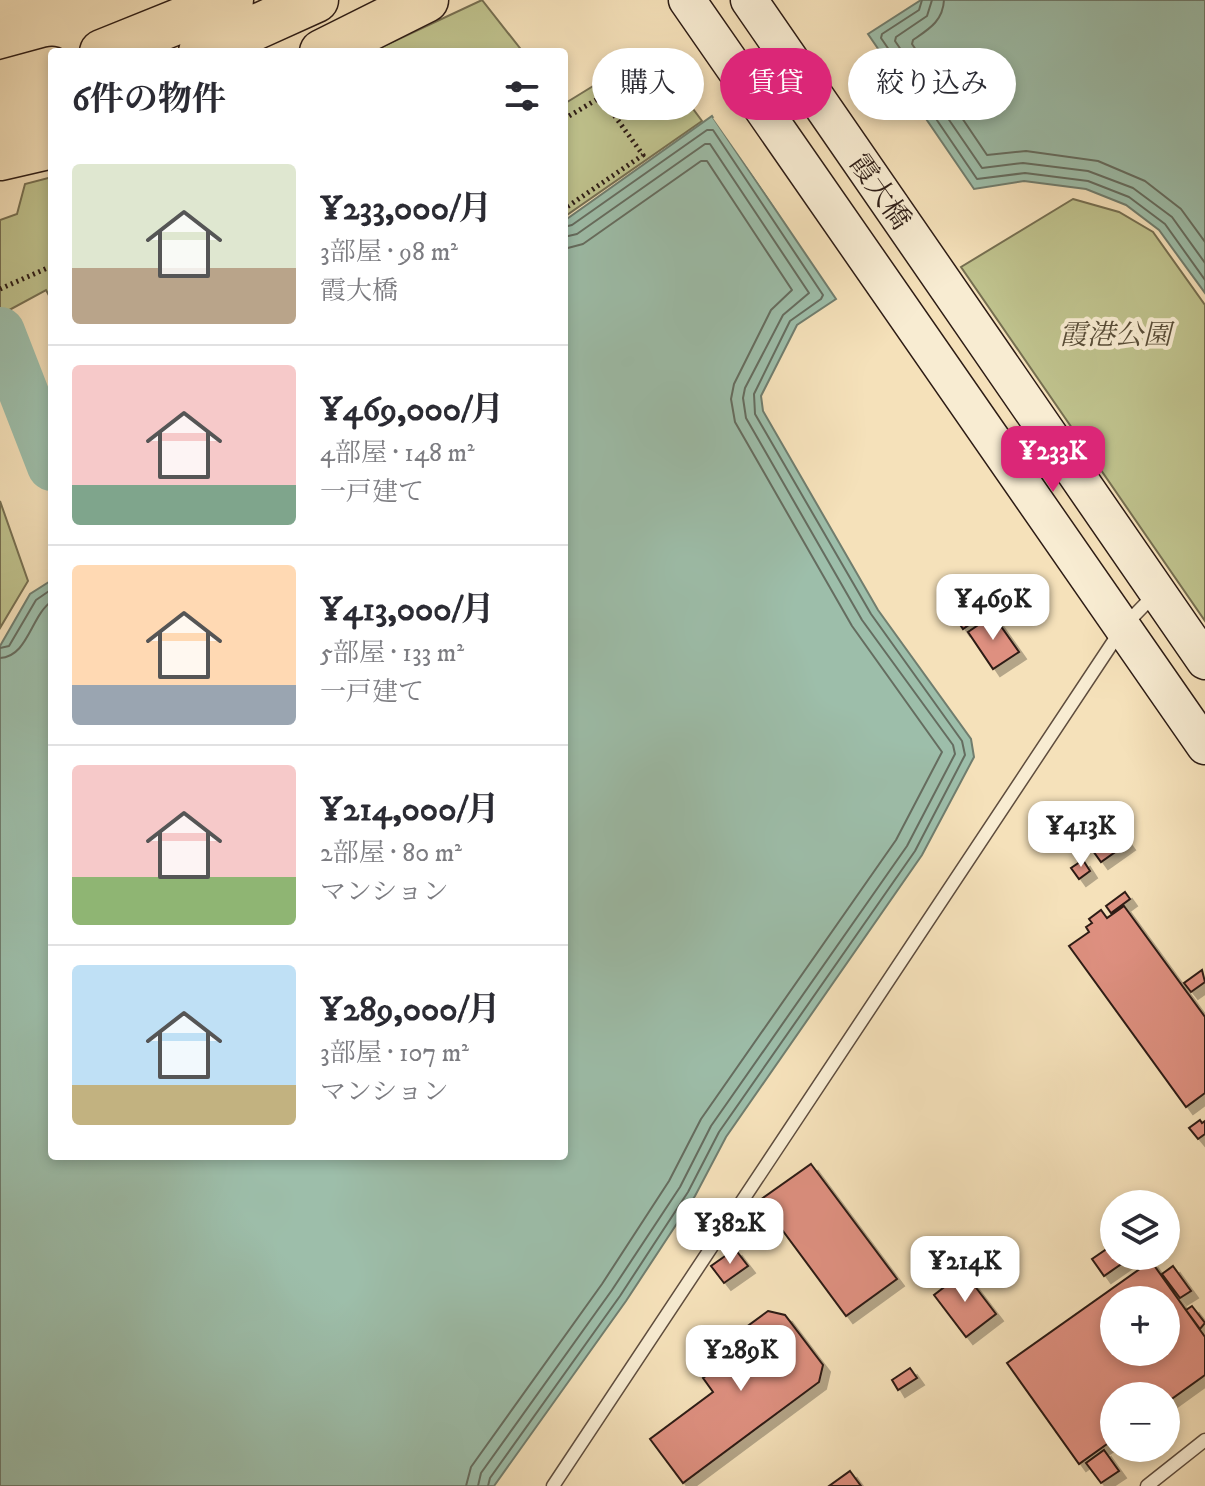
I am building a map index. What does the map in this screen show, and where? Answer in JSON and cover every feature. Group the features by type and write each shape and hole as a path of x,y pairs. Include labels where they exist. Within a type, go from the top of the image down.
{"highway":[{"path":"188,38 231,0"},
{"path":"127,48 188,38 316,0"},
{"path":"330,48 426,0"},
{"path":"0,83 48,70"},
{"path":"0,122 48,107"},
{"path":"0,158 48,147"}],"street":[{"path":"687,0 1205,746"},
{"name":"霞大橋","path":"749,0 1205,661"}],"lane":[{"path":"553,1486 1123,627 1157,592"},
{"path":"1147,1486 1205,1440"}],"path":[{"path":"568,117 592,102"},
{"path":"568,206 643,155 618,120"},
{"path":"0,289 48,268"}],"green space":[{"path":"482,0 520,48 380,48"},
{"path":"592,87 592,120 702,121 568,214 568,102"},
{"path":"48,178 48,294 46,290 0,315 0,220 17,214 25,184"},
{"name":"霞港公園","path":"1073,199 1119,212 1153,232 1205,305 1205,621 961,267"},
{"path":"0,501 28,581 0,628"}],"water":[{"path":"921,0 1205,0 1205,293 1159,230 1126,205 1086,189 1024,181 974,189 927,120 1016,120 1016,48 878,48 868,34"},
{"path":"712,116 836,299 797,325 761,396 763,411 878,610 971,739 974,757 922,855 726,1137 695,1196 626,1301 494,1486 0,1486 0,646 30,594 48,583 48,1160 568,1160 568,218"}],"pier":[{"path":"717,116 839,297 839,298 713,118"}],"building":[{"path":"977,606 983,615 963,629 957,620"},
{"path":"993,615 1019,652 993,669 968,632"},
{"path":"1115,825 1128,843 1101,862 1088,844"},
{"path":"1083,860 1090,871 1079,879 1071,868"},
{"path":"1125,892 1130,899 1111,913 1106,906"},
{"path":"1124,906 1205,1017 1205,1093 1186,1107 1069,946 1089,932 1086,927 1092,923 1089,919 1101,910 1107,918"},
{"path":"1202,970 1205,982 1191,992 1184,983"},
{"path":"1200,1120 1202,1123 1205,1121 1205,1134 1198,1139 1189,1128"},
{"path":"811,1164 897,1279 846,1316 760,1200"},
{"path":"735,1249 748,1266 724,1283 711,1266"},
{"path":"1100,1254 1100,1270 1113,1270 1104,1276 1092,1259"},
{"path":"1138,1270 1157,1270 1169,1286 1116,1286"},
{"path":"1176,1270 1191,1291 1180,1298 1180,1286 1171,1286 1162,1274"},
{"path":"964,1272 996,1314 966,1337 934,1295"},
{"path":"1100,1297 1100,1366 1180,1366 1180,1302 1205,1337 1205,1375 1180,1393 1180,1382 1100,1382 1100,1449 1079,1464 1007,1363"},
{"path":"1192,1306 1205,1323 1200,1329 1186,1310"},
{"path":"768,1311 785,1315 823,1365 819,1382 683,1483 650,1439 713,1392 703,1378 717,1368 708,1355"},
{"path":"910,1368 917,1378 898,1390 892,1380"},
{"path":"1100,1453 1100,1462 1113,1462 1119,1471 1101,1483 1086,1463"},
{"path":"850,1471 861,1486 829,1486"}],"waterway":[{"path":"0,332 48,456"}]}
